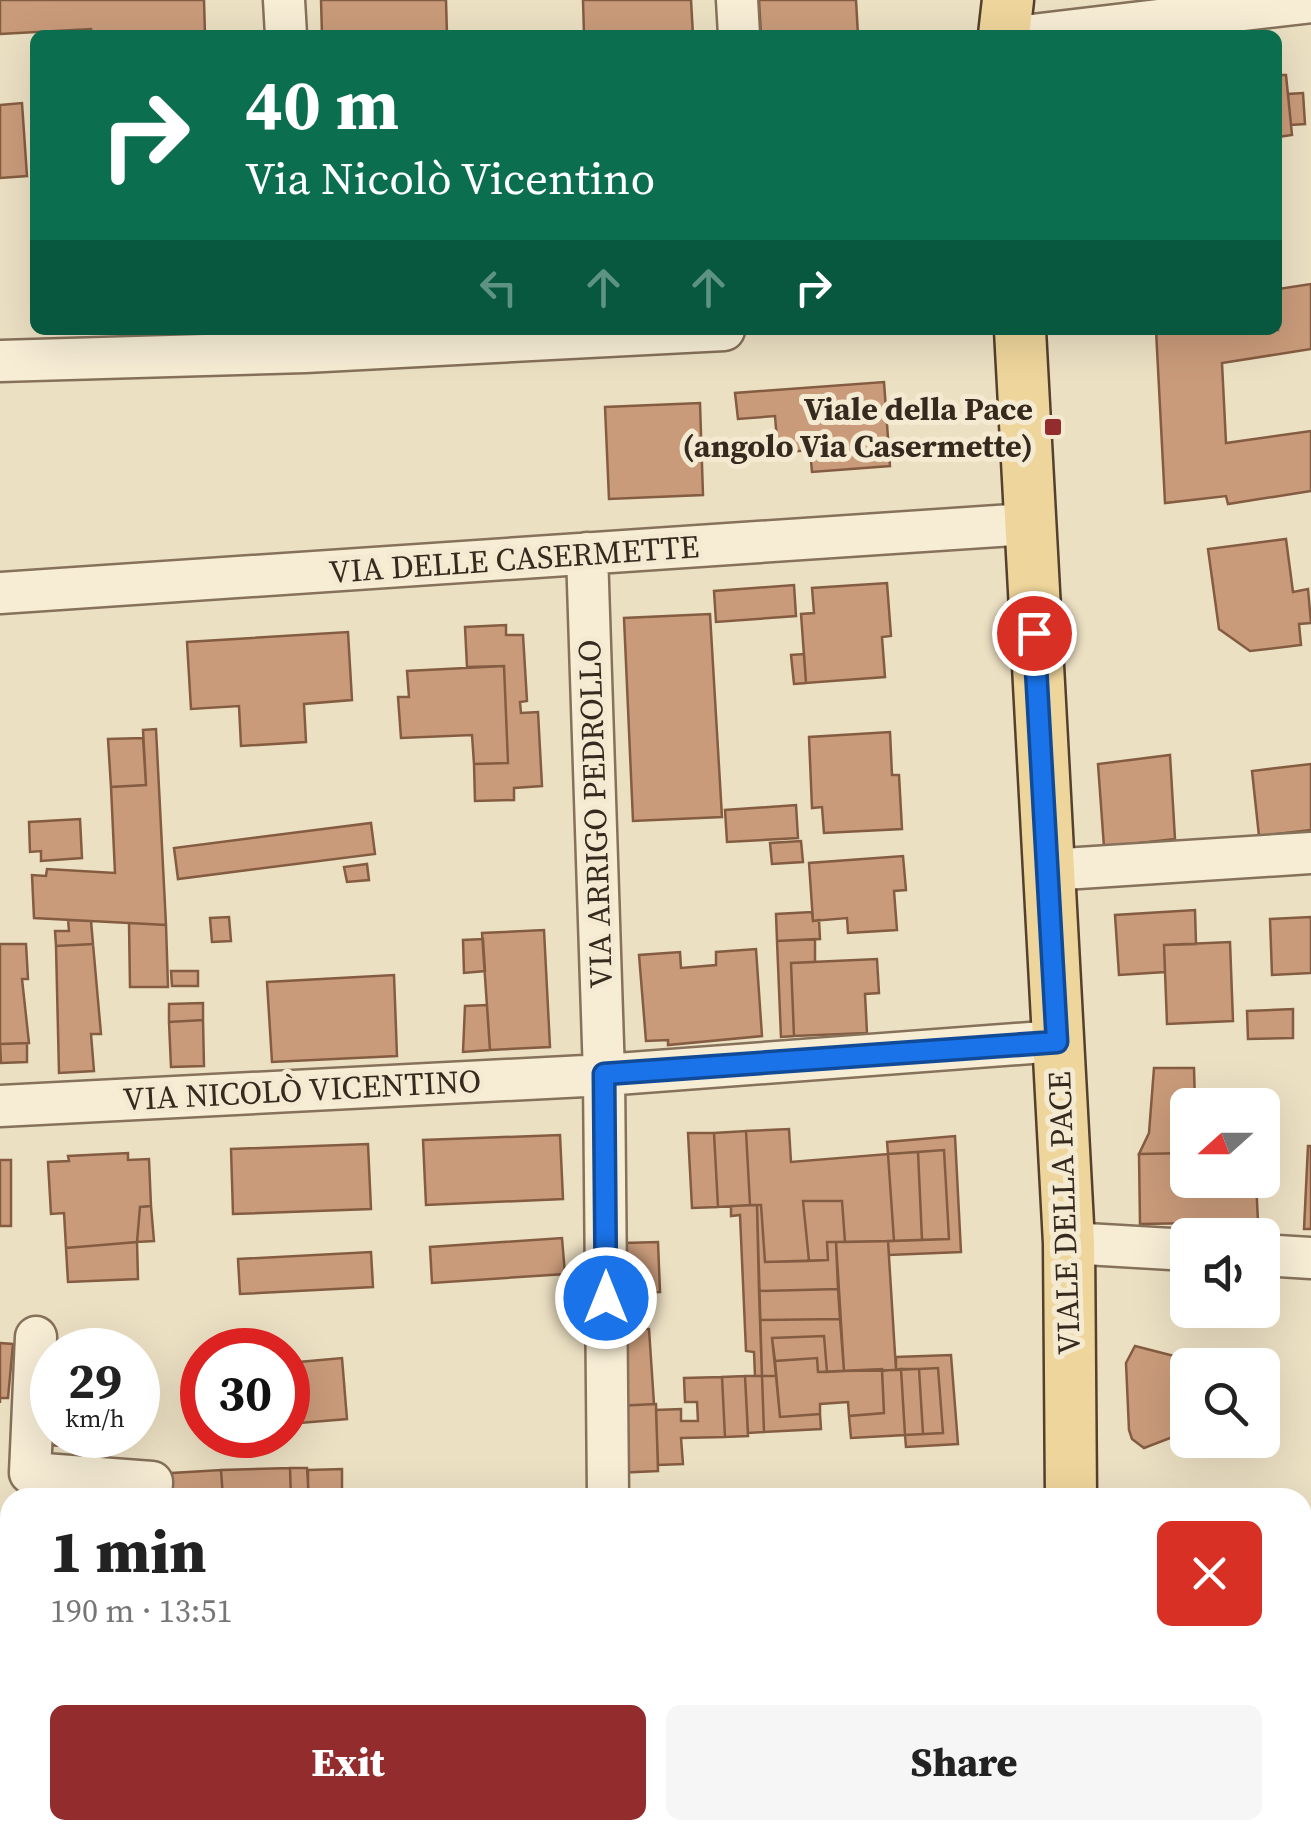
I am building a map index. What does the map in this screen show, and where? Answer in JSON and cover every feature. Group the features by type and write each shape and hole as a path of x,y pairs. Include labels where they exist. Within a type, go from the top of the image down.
{"main road":[{"path":"1004,30 1006,0"},
{"name":"VIALE DELLA PACE","path":"1020,335 1027,524 1069,1243 1072,1488"}],"street":[{"path":"284,0 286,30"},
{"path":"737,0 739,30"},
{"path":"1074,30 1311,2"},
{"path":"0,361 304,341 533,335"},
{"name":"VIA DELLE CASERMETTE","path":"0,593 1027,524"},
{"name":"VIA ARRIGO PEDROLLO","path":"586,554 604,1074"},
{"path":"1048,870 1311,853"},
{"name":"VIA NICOLÒ VICENTINO","path":"0,1106 604,1074 1057,1042"},
{"path":"604,1074 608,1488"},
{"path":"1069,1243 1170,1249"},
{"path":"1280,1255 1311,1258"},
{"path":"31,1458 30,1472 152,1482 152,1488"}],"building":[{"path":"0,0 204,0 205,30 30,30 0,34"},
{"path":"321,0 446,0 447,30 322,30"},
{"path":"583,0 691,0 693,30 584,30"},
{"path":"759,0 856,0 858,30 761,30"},
{"path":"1282,75 1286,75 1292,135 1282,136"},
{"path":"1303,93 1305,124 1291,125 1288,94"},
{"path":"22,103 27,176 0,178 0,105"},
{"path":"1311,284 1311,349 1222,363 1226,443 1311,431 1311,491 1228,504 1226,496 1165,503 1156,335 1282,335 1282,288"},
{"path":"884,382 890,466 812,472 810,450 778,453 775,416 738,419 735,393"},
{"path":"700,403 703,495 609,499 605,407"},
{"path":"1286,539 1293,592 1308,589 1311,623 1299,624 1301,645 1250,651 1219,629 1208,549"},
{"path":"887,583 891,636 882,637 885,677 806,683 801,614 814,613 812,588"},
{"path":"794,585 796,616 716,622 714,591"},
{"path":"710,614 722,817 633,821 624,618"},
{"path":"506,625 506,635 523,635 527,701 520,702 521,713 538,712 542,786 514,788 514,800 475,801 474,764 508,763 504,666 467,667 465,627"},
{"path":"348,632 352,700 304,704 306,742 241,746 239,706 191,709 187,642"},
{"path":"804,654 806,683 794,684 791,655"},
{"path":"504,666 508,763 474,764 472,735 401,738 398,697 409,697 407,671"},
{"path":"156,729 166,925 34,918 32,875 46,876 47,869 115,873 111,787 146,785 143,730"},
{"path":"890,732 892,775 899,775 902,829 824,833 822,807 812,808 809,737"},
{"path":"143,738 146,785 111,787 108,739"},
{"path":"1170,755 1175,839 1104,847 1098,764"},
{"path":"1311,764 1311,830 1259,836 1252,771"},
{"path":"796,805 798,838 727,842 725,810"},
{"path":"80,819 82,858 41,861 41,851 30,852 29,822"},
{"path":"371,823 375,854 178,879 174,848"},
{"path":"801,841 803,862 772,864 770,843"},
{"path":"903,856 906,890 894,891 897,930 848,933 847,918 813,921 809,863"},
{"path":"367,864 369,880 347,882 344,867"},
{"path":"1195,910 1196,944 1164,945 1165,972 1119,975 1115,915"},
{"path":"812,912 813,921 819,920 820,939 777,941 776,914"},
{"path":"229,917 231,941 212,942 210,918"},
{"path":"1311,917 1311,973 1272,975 1270,919"},
{"path":"68,920 91,921 93,944 56,946 55,931 69,931"},
{"path":"129,923 166,925 168,987 130,987"},
{"path":"544,930 550,1047 490,1050 482,933"},
{"path":"483,939 485,971 464,973 463,940"},
{"path":"815,939 815,962 791,963 794,1036 781,1037 777,941"},
{"path":"1230,942 1233,1021 1167,1024 1164,945"},
{"path":"0,944 26,944 28,979 22,979 29,1043 0,1044"},
{"path":"93,944 101,1034 91,1034 94,1071 59,1073 56,946"},
{"path":"756,949 762,1036 668,1045 668,1040 646,1041 639,955 680,952 681,968 716,965 716,952"},
{"path":"877,959 879,993 865,994 867,1033 794,1036 791,963"},
{"path":"171,971 198,971 198,986 172,986"},
{"path":"394,975 397,1056 272,1062 267,982"},
{"path":"203,1003 203,1020 169,1022 169,1004"},
{"path":"487,1005 490,1050 463,1052 465,1006"},
{"path":"1293,1009 1293,1038 1248,1039 1247,1011"},
{"path":"203,1020 204,1066 171,1067 169,1022"},
{"path":"27,1043 27,1062 1,1063 0,1044"},
{"path":"1154,1068 1194,1068 1195,1088 1170,1088 1170,1153 1139,1154 1149,1133"},
{"path":"789,1129 791,1162 888,1154 894,1241 845,1242 842,1201 803,1201 809,1261 765,1262 761,1205 750,1205 746,1131"},
{"path":"746,1131 750,1205 718,1207 714,1133"},
{"path":"688,1133 714,1133 718,1207 692,1208"},
{"path":"560,1135 563,1199 426,1205 423,1140"},
{"path":"955,1136 961,1252 889,1255 888,1241 949,1239 944,1150 888,1154 887,1142"},
{"path":"368,1144 371,1209 233,1214 231,1149"},
{"path":"1308,1146 1311,1229 1304,1229"},
{"path":"944,1150 949,1239 922,1240 918,1152"},
{"path":"918,1152 922,1240 894,1241 888,1154"},
{"path":"128,1153 128,1160 149,1159 151,1206 140,1207 137,1242 66,1248 64,1213 51,1214 48,1162 69,1161 68,1156"},
{"path":"1170,1153 1170,1198 1257,1198 1258,1218 1170,1218 1170,1223 1140,1224 1139,1154"},
{"path":"0,1160 11,1160 11,1226 0,1226"},
{"path":"803,1201 842,1201 845,1242 827,1242 828,1260 809,1261"},
{"path":"757,1205 762,1376 755,1376 754,1352 746,1351 740,1215 731,1216 731,1206"},
{"path":"757,1205 761,1205 765,1262 828,1260 827,1242 836,1242 838,1289 759,1291"},
{"path":"151,1206 154,1241 137,1242 140,1207"},
{"path":"562,1238 565,1274 432,1283 430,1247"},
{"path":"888,1241 896,1370 844,1371 836,1242"},
{"path":"137,1242 138,1279 68,1282 66,1248"},
{"path":"658,1242 660,1292 626,1293 624,1243"},
{"path":"371,1252 373,1287 240,1294 238,1259"},
{"path":"838,1289 840,1319 760,1320 759,1291"},
{"path":"840,1319 844,1371 827,1372 824,1336 772,1338 776,1376 762,1376 760,1320"},
{"path":"616,1329 649,1329 654,1404 619,1406"},
{"path":"824,1336 827,1372 818,1372 817,1358 775,1361 772,1338"},
{"path":"0,1343 13,1344 8,1398 0,1398"},
{"path":"1135,1346 1170,1355 1170,1438 1144,1448 1132,1439 1126,1363"},
{"path":"951,1355 958,1444 906,1447 905,1435 943,1433 938,1368 896,1370 896,1357"},
{"path":"342,1358 347,1419 310,1422 310,1361"},
{"path":"817,1358 818,1372 882,1369 884,1413 849,1416 848,1402 820,1404 820,1414 780,1417 775,1361"},
{"path":"938,1368 943,1433 923,1434 919,1369"},
{"path":"901,1369 919,1369 923,1434 905,1435"},
{"path":"901,1369 905,1435 851,1438 849,1416 884,1413 882,1371"},
{"path":"745,1376 748,1436 725,1437 722,1377"},
{"path":"745,1376 762,1376 764,1432 748,1433"},
{"path":"762,1376 776,1376 780,1417 820,1414 821,1429 764,1432"},
{"path":"722,1377 725,1437 681,1438 683,1464 658,1465 656,1410 681,1409 681,1421 698,1421 697,1402 685,1402 684,1378"},
{"path":"656,1404 658,1471 616,1473 613,1406"},
{"path":"290,1468 291,1488 222,1488 221,1470"},
{"path":"290,1468 307,1468 308,1488 291,1488"},
{"path":"342,1469 342,1488 308,1488 308,1470"},
{"path":"221,1470 222,1488 172,1488 172,1473"}],"place":[{"name":"Viale della Pace (angolo Via Casermette)","path":"1053,427"}],"route":[{"path":"606,1298 604,1074 1057,1042 1034,633"}]}
